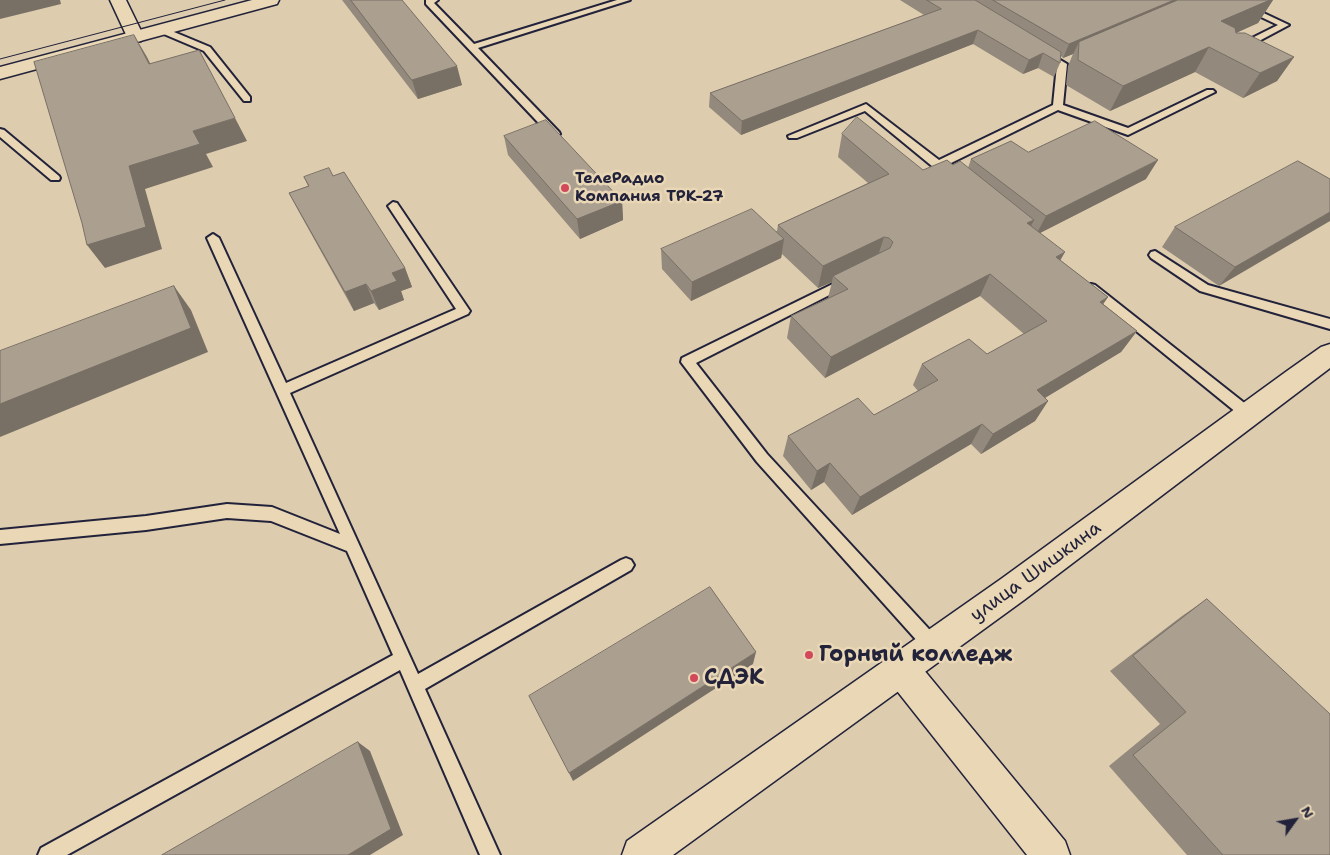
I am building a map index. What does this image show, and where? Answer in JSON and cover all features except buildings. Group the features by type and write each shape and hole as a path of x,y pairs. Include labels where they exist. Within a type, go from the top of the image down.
{"main road":[{"path":"118,0 135,37"},
{"path":"0,73 271,0"},
{"name":"улица Шишкина","path":"641,855 934,647 1247,413 1330,354"},
{"path":"902,670 1052,855"}],"lane":[{"path":"430,0 564,144"},
{"path":"473,47 626,0"},
{"path":"1229,0 1285,25 1234,50"},
{"path":"162,30 207,49 247,99"},
{"path":"1038,49 1067,62 1058,106"},
{"path":"938,165 1058,106 1128,132 1210,92"},
{"path":"793,136 866,107 953,178"},
{"path":"0,132 55,178"},
{"path":"283,390 464,311 393,206"},
{"path":"213,238 415,684 490,855"},
{"path":"1155,255 1204,288 1330,324"},
{"path":"861,274 687,362 762,458 934,647"},
{"path":"1084,283 1247,413"},
{"path":"0,537 146,523 228,511 272,514 353,546"},
{"path":"415,684 626,565"},
{"path":"48,855 403,659"}],"tram line":[{"path":"0,59 225,0"}],"place":[{"name":"ТелеРадио Компания ТРК-27","path":"565,188"},
{"name":"Горный колледж","path":"809,655"},
{"name":"СДЭК","path":"694,678"}]}
